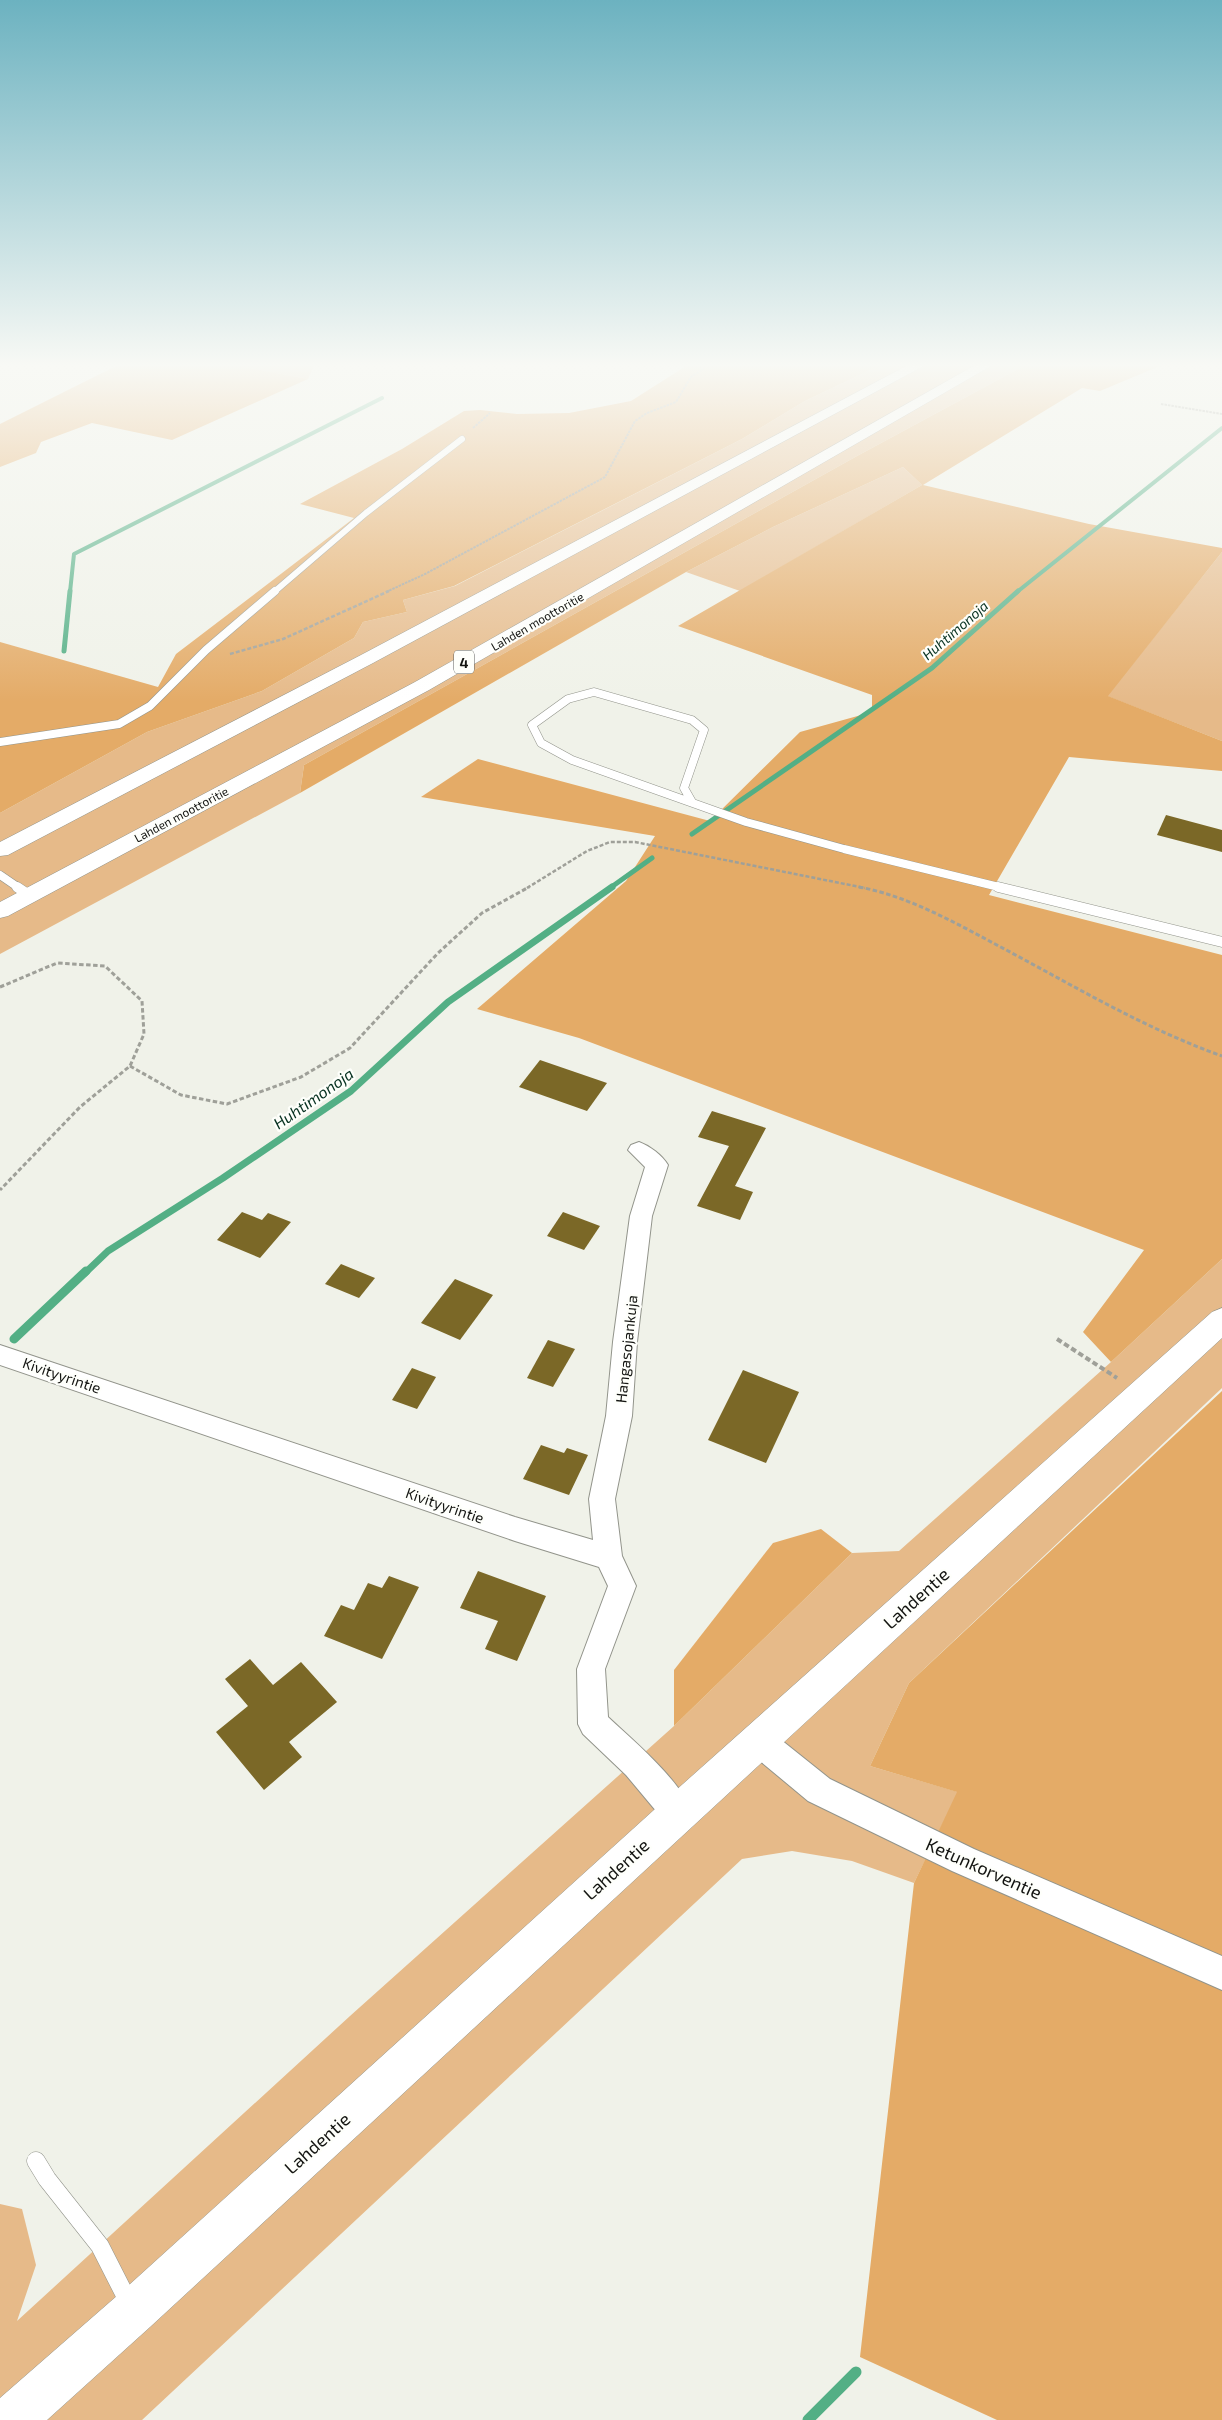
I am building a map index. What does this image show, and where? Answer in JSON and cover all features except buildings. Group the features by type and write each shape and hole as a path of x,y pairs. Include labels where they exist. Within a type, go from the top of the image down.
{"main road":[{"path":"0,850 385,650 711,476"},
{"name":"Lahden moottoritie","path":"0,911 422,686 791,476"},
{"name":"Lahdentie","path":"11,2420 134,2311 678,1813 1222,1320"}],"street":[{"name":"Hangasojankuja","path":"608,1557 602,1498 619,1416 625,1342 641,1216 658,1165 639,1150"},
{"name":"Kivityyrintie","path":"0,1354 515,1529 608,1557"},
{"path":"608,1557 622,1586 591,1668 593,1724 637,1764 678,1813"},
{"name":"Ketunkorventie","path":"759,1741 820,1790 963,1860 1222,1973"}],"lane":[{"path":"0,742 119,724 150,706 191,665 366,513 414,476"},
{"path":"692,802 684,788 704,730 692,720 594,692 568,699 532,725 541,743 572,760 734,817 844,849 1222,942"},
{"path":"0,875 29,895"},
{"path":"36,2161 47,2179 100,2246 134,2311"}],"path":[{"path":"191,665 283,639 425,574 606,476"},
{"path":"130,1066 181,1095 227,1104 302,1077 350,1048 438,953 482,912 556,872 588,851 610,842 634,842 870,889 913,903 965,928 1179,1041 1222,1056"},
{"path":"0,988 57,963 105,966 142,1000 144,1034 130,1066 80,1107 0,1190"},
{"path":"1057,1339 1139,1395"}],"shaded area":[{"path":"352,476 670,476 454,586 403,600 407,612 363,622 354,638 262,691 147,732 0,813 0,642 158,687 176,654 354,518 300,504"},
{"path":"670,476 821,476 304,765 300,793 0,954 0,813 147,732 262,691 354,638 363,622 407,612 403,600 455,586"},
{"path":"821,476 884,476 773,527 686,572 300,793 304,765"},
{"path":"884,476 912,476 922,485 740,591 686,572 773,527"},
{"path":"912,476 938,476 923,485 1089,524 1222,548 1222,552 1108,696 1222,741 1222,771 1069,757 989,895 1222,955 1222,1259 1111,1362 1083,1332 1144,1250 579,1038 477,1009 626,881 655,836 421,797 478,759 710,821 800,732 872,712 872,695 678,626 922,485"},
{"path":"1222,552 1222,741 1107,696"},
{"path":"1222,1259 1222,1388 909,1683 870,1766 958,1792 914,1883 852,1861 792,1851 742,1859 142,2420 0,2420 0,2204 22,2209 36,2265 17,2321 350,2016 674,1726 852,1553 899,1551 1111,1362"},
{"path":"1222,1391 1222,2420 997,2420 860,2357 914,1883 957,1792 870,1766 909,1683"},
{"path":"821,1529 852,1553 674,1726 674,1670 773,1543"}],"waterway":[{"path":"70,592 74,554 228,476"},
{"name":"Huhtimonoja","path":"1017,592 1162,476"},
{"path":"64,651 70,591"},
{"name":"Huhtimonoja","path":"692,834 932,668 1018,591"},
{"name":"Huhtimonoja","path":"610,888 652,858"},
{"name":"Huhtimonoja","path":"85,1273 108,1251 223,1178 351,1091 448,1002 612,887"},
{"name":"Huhtimonoja","path":"14,1339 86,1271"},
{"path":"808,2420 856,2372"}]}
